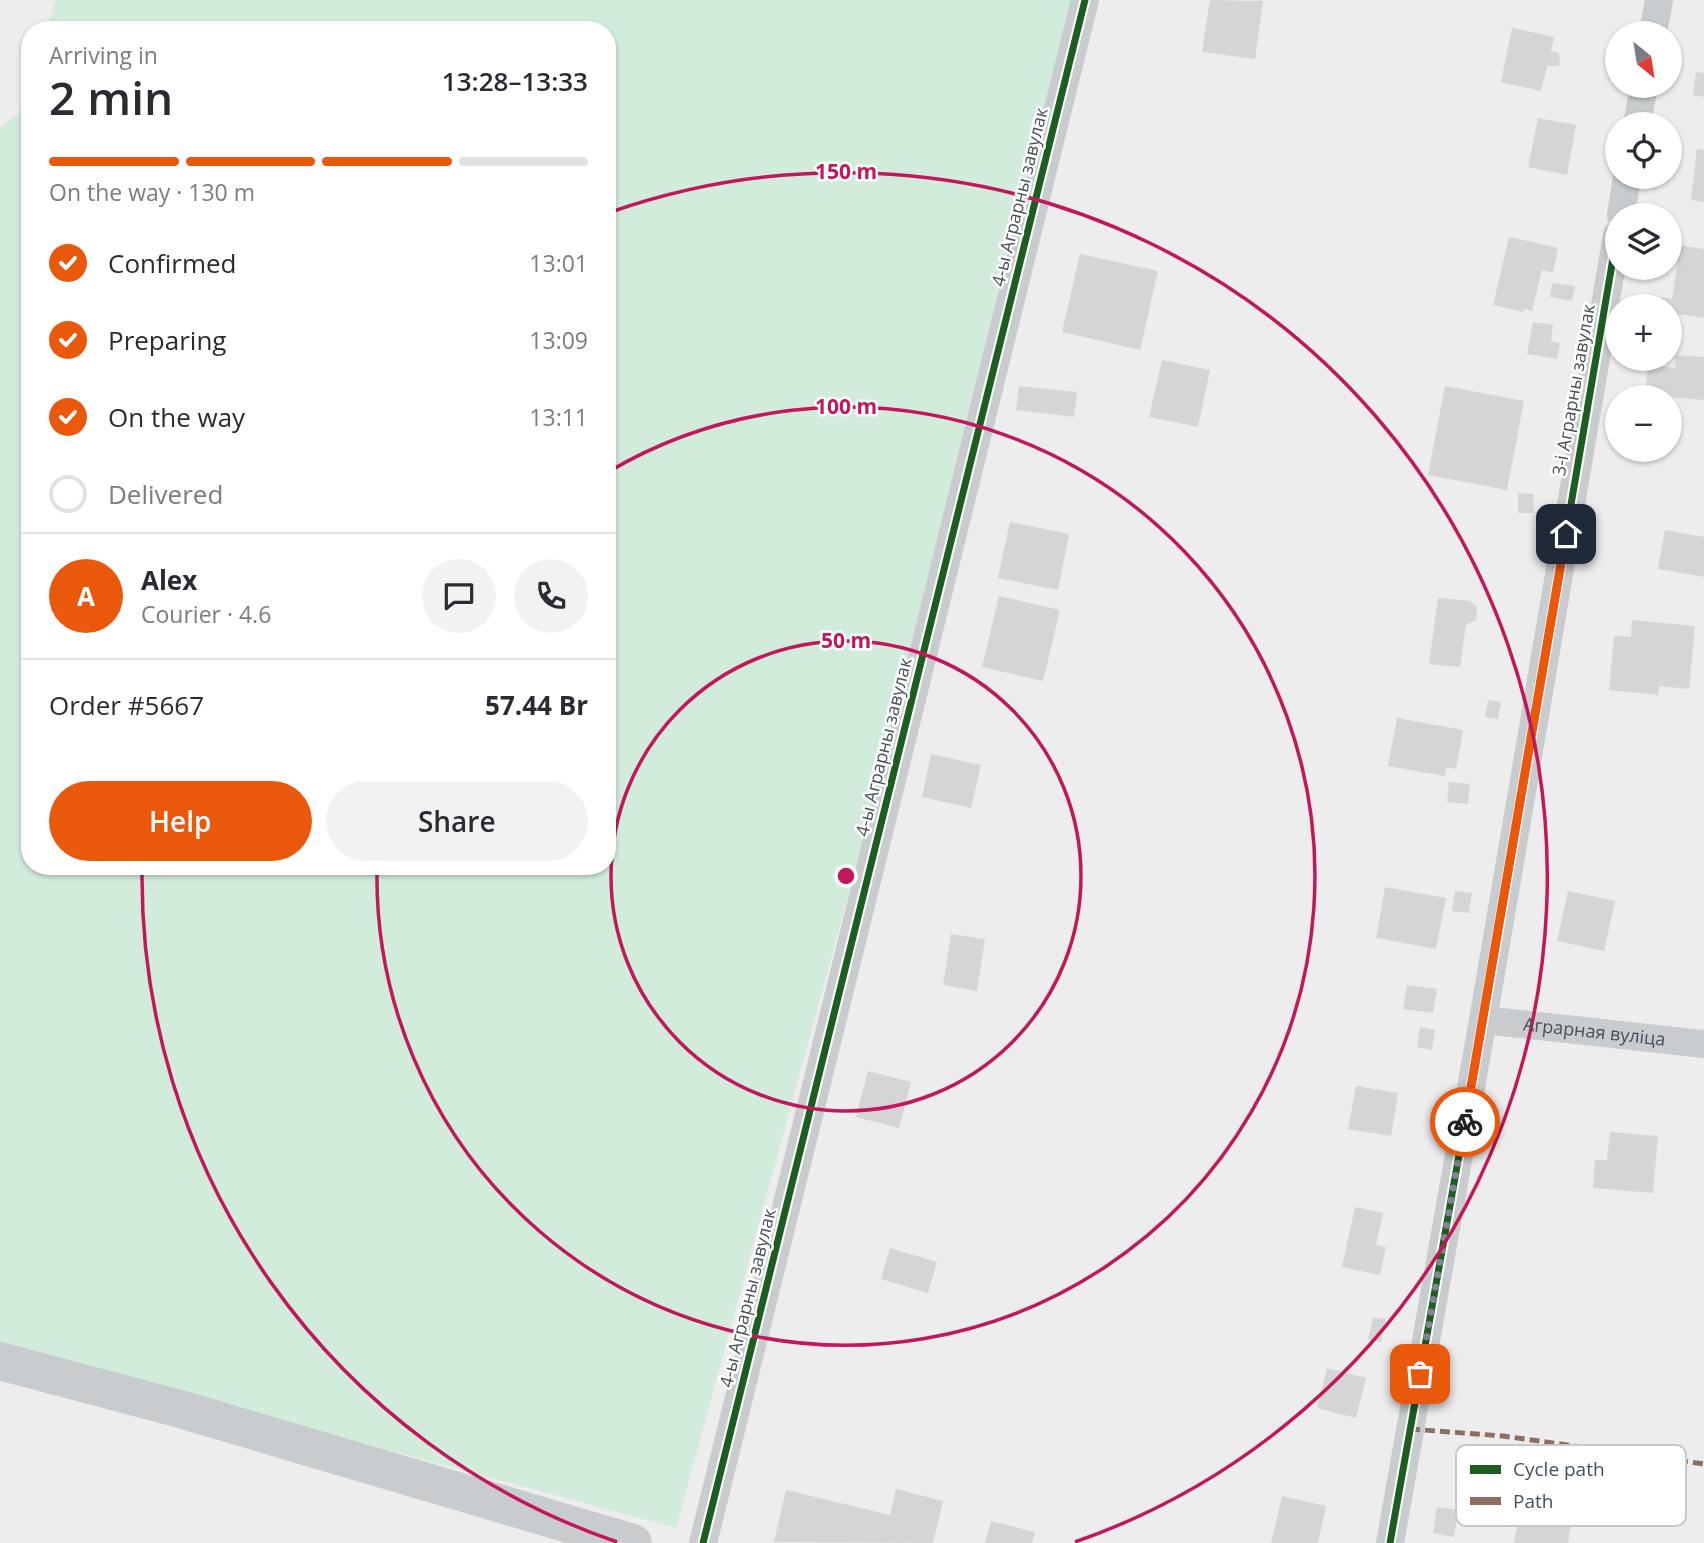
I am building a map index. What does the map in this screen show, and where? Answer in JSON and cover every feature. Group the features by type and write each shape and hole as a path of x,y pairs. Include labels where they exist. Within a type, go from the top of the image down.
{"main road":[{"path":"0,1361 193,1413 633,1543"}],"street":[{"name":"4-ы Аграрны завулак","path":"703,1543 1085,0"},
{"path":"1655,21 1659,0"},
{"name":"3-і Аграрны завулак","path":"1391,1543 1609,280"},
{"name":"Аграрная вуліца","path":"1483,1020 1704,1044"}],"green space":[{"path":"56,0 1092,0 676,1528 0,1345 0,127 19,113 21,107 21,875 616,875 616,21 49,21"}],"building":[{"path":"1210,0 1263,1 1255,59 1202,52"},
{"path":"1512,28 1554,37 1551,51 1558,53 1559,66 1547,66 1541,91 1501,82"},
{"path":"1696,72 1704,73 1704,97 1693,95"},
{"path":"1538,118 1576,125 1567,175 1528,167"},
{"path":"1697,149 1704,150 1704,202 1691,200"},
{"path":"1509,237 1558,248 1553,273 1542,270 1532,311 1524,309 1523,312 1493,305"},
{"path":"1682,246 1704,249 1704,318 1682,315 1682,294 1673,294 1675,280 1682,280"},
{"path":"1080,254 1158,271 1140,350 1062,332"},
{"path":"1552,283 1575,286 1572,301 1550,297"},
{"path":"1533,322 1553,325 1551,341 1560,343 1557,359 1527,354"},
{"path":"1682,355 1704,357 1704,400 1682,398 1682,385 1646,385 1647,371 1682,371"},
{"path":"1162,360 1210,370 1198,427 1149,417"},
{"path":"1019,386 1077,392 1074,417 1016,410"},
{"path":"1445,386 1524,401 1507,490 1428,475"},
{"path":"1518,493 1534,494 1533,513 1518,513"},
{"path":"1010,522 1069,534 1058,590 998,578"},
{"path":"1665,530 1704,537 1704,577 1658,569"},
{"path":"999,596 1060,610 1043,681 982,667"},
{"path":"1438,598 1470,601 1477,607 1476,620 1466,625 1460,667 1429,664"},
{"path":"1632,620 1695,626 1689,689 1659,686 1658,695 1609,690 1614,636 1631,637"},
{"path":"1488,700 1501,702 1498,719 1485,717"},
{"path":"1397,718 1463,730 1456,769 1446,767 1445,776 1388,766"},
{"path":"931,754 981,765 971,808 922,797"},
{"path":"1449,782 1470,784 1468,804 1447,802"},
{"path":"1385,887 1446,898 1436,949 1376,938"},
{"path":"1455,891 1472,893 1469,913 1452,911"},
{"path":"1568,891 1615,901 1604,951 1557,941"},
{"path":"951,934 985,939 977,991 943,985"},
{"path":"1407,985 1437,989 1433,1013 1403,1009"},
{"path":"1420,1027 1435,1030 1432,1050 1417,1047"},
{"path":"868,1071 911,1082 899,1128 856,1117"},
{"path":"1356,1086 1398,1093 1391,1136 1348,1129"},
{"path":"1610,1132 1658,1136 1653,1193 1593,1188 1595,1160 1607,1160"},
{"path":"1355,1207 1383,1213 1376,1245 1386,1247 1380,1275 1342,1267"},
{"path":"890,1248 937,1262 928,1293 881,1279"},
{"path":"1373,1317 1386,1319 1381,1342 1368,1339"},
{"path":"1327,1368 1366,1378 1356,1418 1317,1408"},
{"path":"896,1489 943,1501 933,1543 774,1542 786,1490 890,1515"},
{"path":"1282,1496 1326,1506 1318,1543 1271,1543"},
{"path":"1437,1507 1456,1510 1454,1537 1433,1533"},
{"path":"991,1521 1035,1532 1032,1543 985,1543"},
{"path":"1517,1526 1571,1526 1568,1543 1514,1543"}],"marked path":[{"path":"1410,1429 1503,1436 1568,1445"},
{"path":"1686,1461 1704,1464"}],"cycle path":[{"path":"703,1543 1085,0"},
{"path":"1390,1543 1483,1020 1609,280"}],"way so far":[{"path":"1420,1374 1465,1122"}],"route":[{"path":"1465,1122 1566,534"}]}
